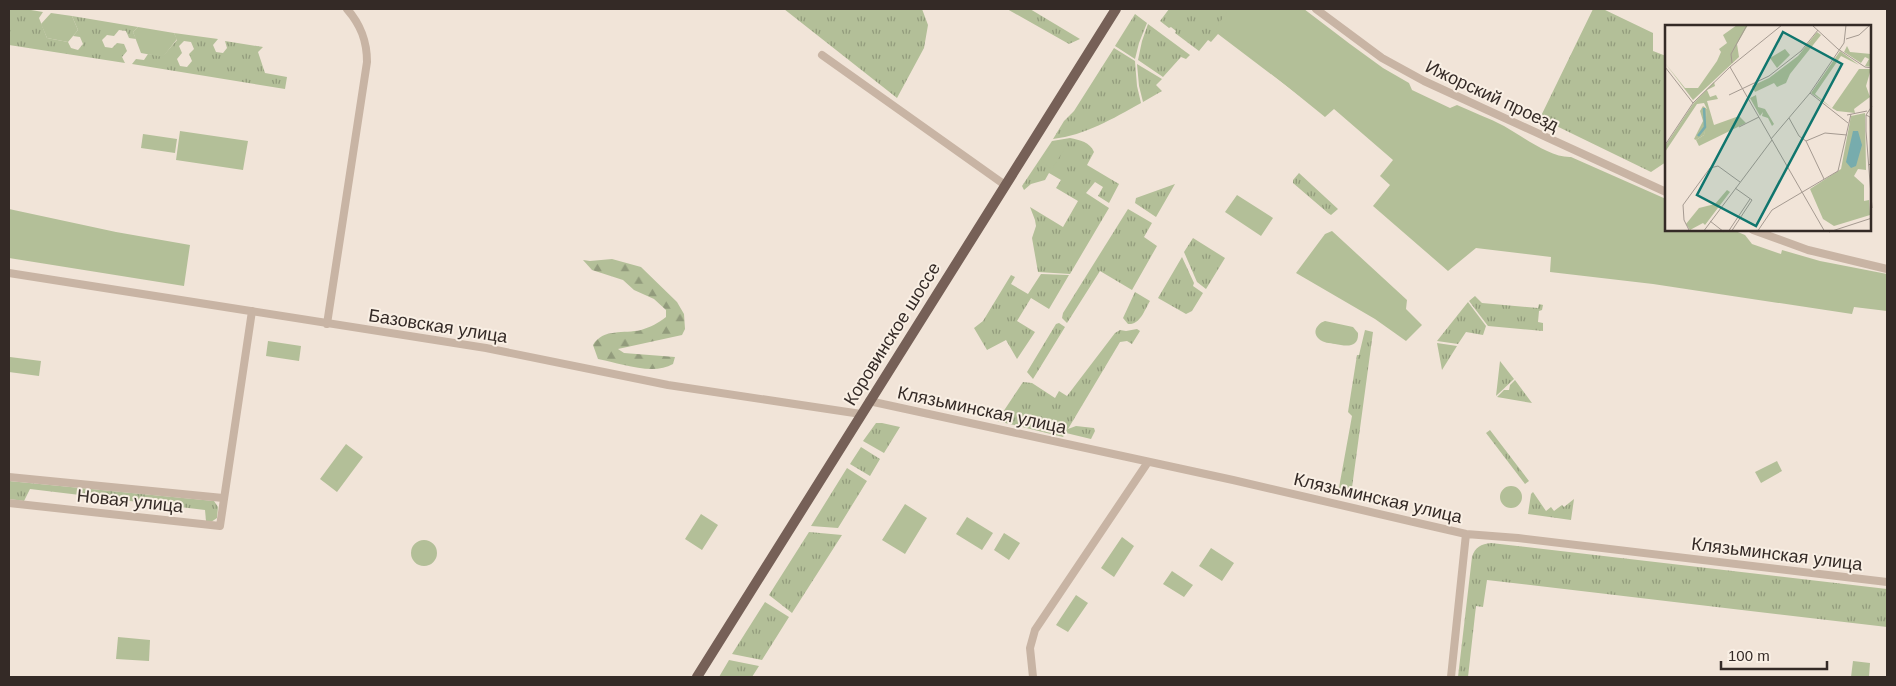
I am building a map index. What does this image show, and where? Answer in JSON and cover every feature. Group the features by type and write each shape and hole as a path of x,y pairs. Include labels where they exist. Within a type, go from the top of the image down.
{"main road":[{"name":"Коровинское шоссе","path":"697,677 1116,9"}],"street":[{"path":"327,324 367,62 367,46 363,33 356,19 347,9"},
{"name":"Ижорский проезд","path":"1316,9 1382,58 1418,78 1665,192"},
{"path":"822,55 1005,185"},
{"path":"1756,231 1808,250 1887,269"},
{"name":"Базовская улица","path":"9,273 532,356 574,367 668,385 861,414"},
{"name":"Новая улица","path":"9,503 220,526 252,311"},
{"name":"Клязьминская улица","path":"869,401 1466,534 1518,538 1887,582"},
{"path":"1033,677 1030,648 1035,630 1148,462"},
{"name":"Новая улица","path":"9,477 223,498"},
{"path":"1451,677 1466,534"}],"green space":[{"path":"9,9 43,12 39,18 47,38 68,42 71,48 78,50 83,44 80,37 73,36 78,30 72,16 138,27 133,32 136,39 129,38 126,31 119,30 114,36 107,35 102,40 105,47 112,48 117,43 124,44 127,51 122,57 125,63 9,45"},
{"path":"784,9 922,9 928,25 924,48 897,98"},
{"path":"1007,9 1030,9 1080,39 1069,44"},
{"path":"1169,9 1286,9 1335,106 1325,115 1218,34 1211,42 1208,40 1199,51 1175,33 1176,31 1171,27 1169,28 1160,21"},
{"path":"1230,9 1304,9 1383,68 1409,83 1412,90 1450,108 1457,105 1492,120 1545,150 1554,154 1571,157 1665,199 1665,231 1735,231 1745,235 1752,244 1781,254 1782,250 1820,261 1887,274 1887,311 1854,307 1852,314 1653,284 1550,272 1551,257 1476,248 1448,271 1373,206 1390,185 1380,176 1393,160 1334,109 1325,117 1215,28"},
{"path":"1593,9 1603,9 1653,33 1653,51 1665,56 1665,163 1651,172 1540,118"},
{"path":"51,13 72,16 78,30 68,42 47,38 41,24"},
{"path":"1135,14 1147,23 1135,59 1115,46"},
{"path":"1148,24 1190,55 1186,59 1181,57 1163,77 1138,60"},
{"path":"138,27 174,33 177,39 163,57 141,53 133,32"},
{"path":"174,33 218,39 213,45 216,52 223,53 227,48 225,41 263,47 258,52 265,73 287,77 285,89 132,64 136,59 144,60 148,54 163,56 177,40","holes":["184,41 191,42 194,49 189,54 192,61 187,67 180,66 177,59 182,53 179,46"]},
{"path":"1114,48 1135,61 1137,86 1141,103 1088,130 1053,139 1064,121 1074,111"},
{"path":"1137,64 1162,79 1156,85 1162,91 1143,102 1139,86"},
{"path":"180,131 248,141 243,170 176,160"},
{"path":"143,134 177,139 175,153 141,148"},
{"path":"1070,138 1084,142 1094,152 1087,165 1119,184 1109,203 1098,196 1103,187 1095,182 1086,193 1109,208 1070,274 1038,272 1032,238 1036,226 1030,207 1063,227 1078,201 1056,188 1061,180 1049,173 1045,180 1031,184 1024,190 1022,186 1052,141"},
{"path":"1054,141 1065,148 1052,169 1041,161"},
{"path":"1299,173 1338,209 1331,215 1293,183 1293,180"},
{"path":"1175,184 1156,217 1135,203 1136,198"},
{"path":"1237,195 1273,218 1261,236 1225,212"},
{"path":"9,209 116,232 190,245 184,286 9,258"},
{"path":"1128,209 1152,223 1144,237 1157,246 1132,290 1100,271 1067,323 1062,318 1063,313"},
{"path":"1332,231 1407,300 1406,309 1422,325 1406,341 1375,319 1296,273 1325,234"},
{"path":"1193,238 1225,258 1206,289 1197,282 1184,252"},
{"path":"1182,257 1194,283 1193,286 1203,293 1192,311 1186,314 1158,298"},
{"path":"612,259 641,267 677,302 684,314 685,329 682,335 618,349 624,353 675,357 673,364 656,369 646,369 598,359 593,345 602,336 641,330 654,325 666,317 666,310 654,299 634,290 623,280 592,270 583,260"},
{"path":"1041,274 1069,275 1049,309 1031,298 1017,321 1035,332 1017,359 1006,340 987,350 974,328 983,321 1011,275 1015,277 1011,284 1028,294"},
{"path":"1135,292 1150,301 1139,320 1128,324 1123,318"},
{"path":"1475,296 1482,303 1538,308 1539,304 1543,305 1542,310 1539,311 1538,322 1543,323 1543,331 1488,326 1469,301"},
{"path":"1468,302 1486,326 1483,335 1466,332 1458,344 1437,341"},
{"path":"1325,321 1353,327 1358,333 1356,342 1347,346 1327,343 1321,340 1317,336 1316,331 1318,326"},
{"path":"1059,323 1065,327 1033,379 1027,372 1056,324"},
{"path":"1137,329 1140,331 1132,344 1127,341 1120,342 1068,429 1076,426 1094,428 1095,431 1091,439 1066,433 1067,431 1063,437 997,421 1023,382 1032,383 1055,398 1059,391 1067,396 1115,333 1120,330"},
{"path":"1365,330 1373,332 1351,495 1338,493 1352,416 1348,412 1357,355 1359,355"},
{"path":"268,341 301,346 299,361 266,356"},
{"path":"1437,343 1457,346 1442,370"},
{"path":"10,357 41,361 39,376 9,372"},
{"path":"1500,361 1514,379 1496,396"},
{"path":"1515,380 1532,403 1497,397 1504,390 1509,390 1510,385"},
{"path":"876,423 900,427 884,453 863,441"},
{"path":"1490,430 1529,481 1525,484 1486,433"},
{"path":"346,444 363,457 337,492 320,479"},
{"path":"861,447 880,459 870,476 850,464"},
{"path":"1777,461 1782,471 1761,483 1755,472"},
{"path":"847,468 867,481 838,528 811,526"},
{"path":"9,481 214,501 218,507 217,518 211,522 206,521 205,510 30,489 24,501 9,499"},
{"path":"1511,486 1519,489 1522,497 1519,505 1511,508 1503,505 1500,497 1503,489"},
{"path":"1533,492 1546,511 1551,507 1554,511 1562,505 1564,507 1574,499 1571,520 1528,514 1531,494"},
{"path":"905,504 927,518 905,554 882,540"},
{"path":"701,514 718,525 702,550 685,539"},
{"path":"967,517 993,533 982,550 956,534"},
{"path":"809,532 842,535 792,613 769,595"},
{"path":"1004,533 1020,543 1009,560 994,550"},
{"path":"1122,537 1134,546 1114,577 1101,568"},
{"path":"424,540 433,544 437,553 433,562 424,566 415,562 411,553 415,544"},
{"path":"1491,543 1887,589 1887,627 1487,580 1483,607 1476,606 1468,677 1458,677 1472,557 1479,547"},
{"path":"1211,548 1234,563 1222,581 1199,566"},
{"path":"1172,571 1193,585 1184,597 1163,584"},
{"path":"1076,595 1088,603 1068,632 1056,625"},
{"path":"765,602 789,617 762,660 732,654"},
{"path":"118,637 150,640 149,661 116,659"},
{"path":"729,660 759,666 752,677 719,677"},
{"path":"1853,661 1870,663 1869,677 1851,677"}]}
